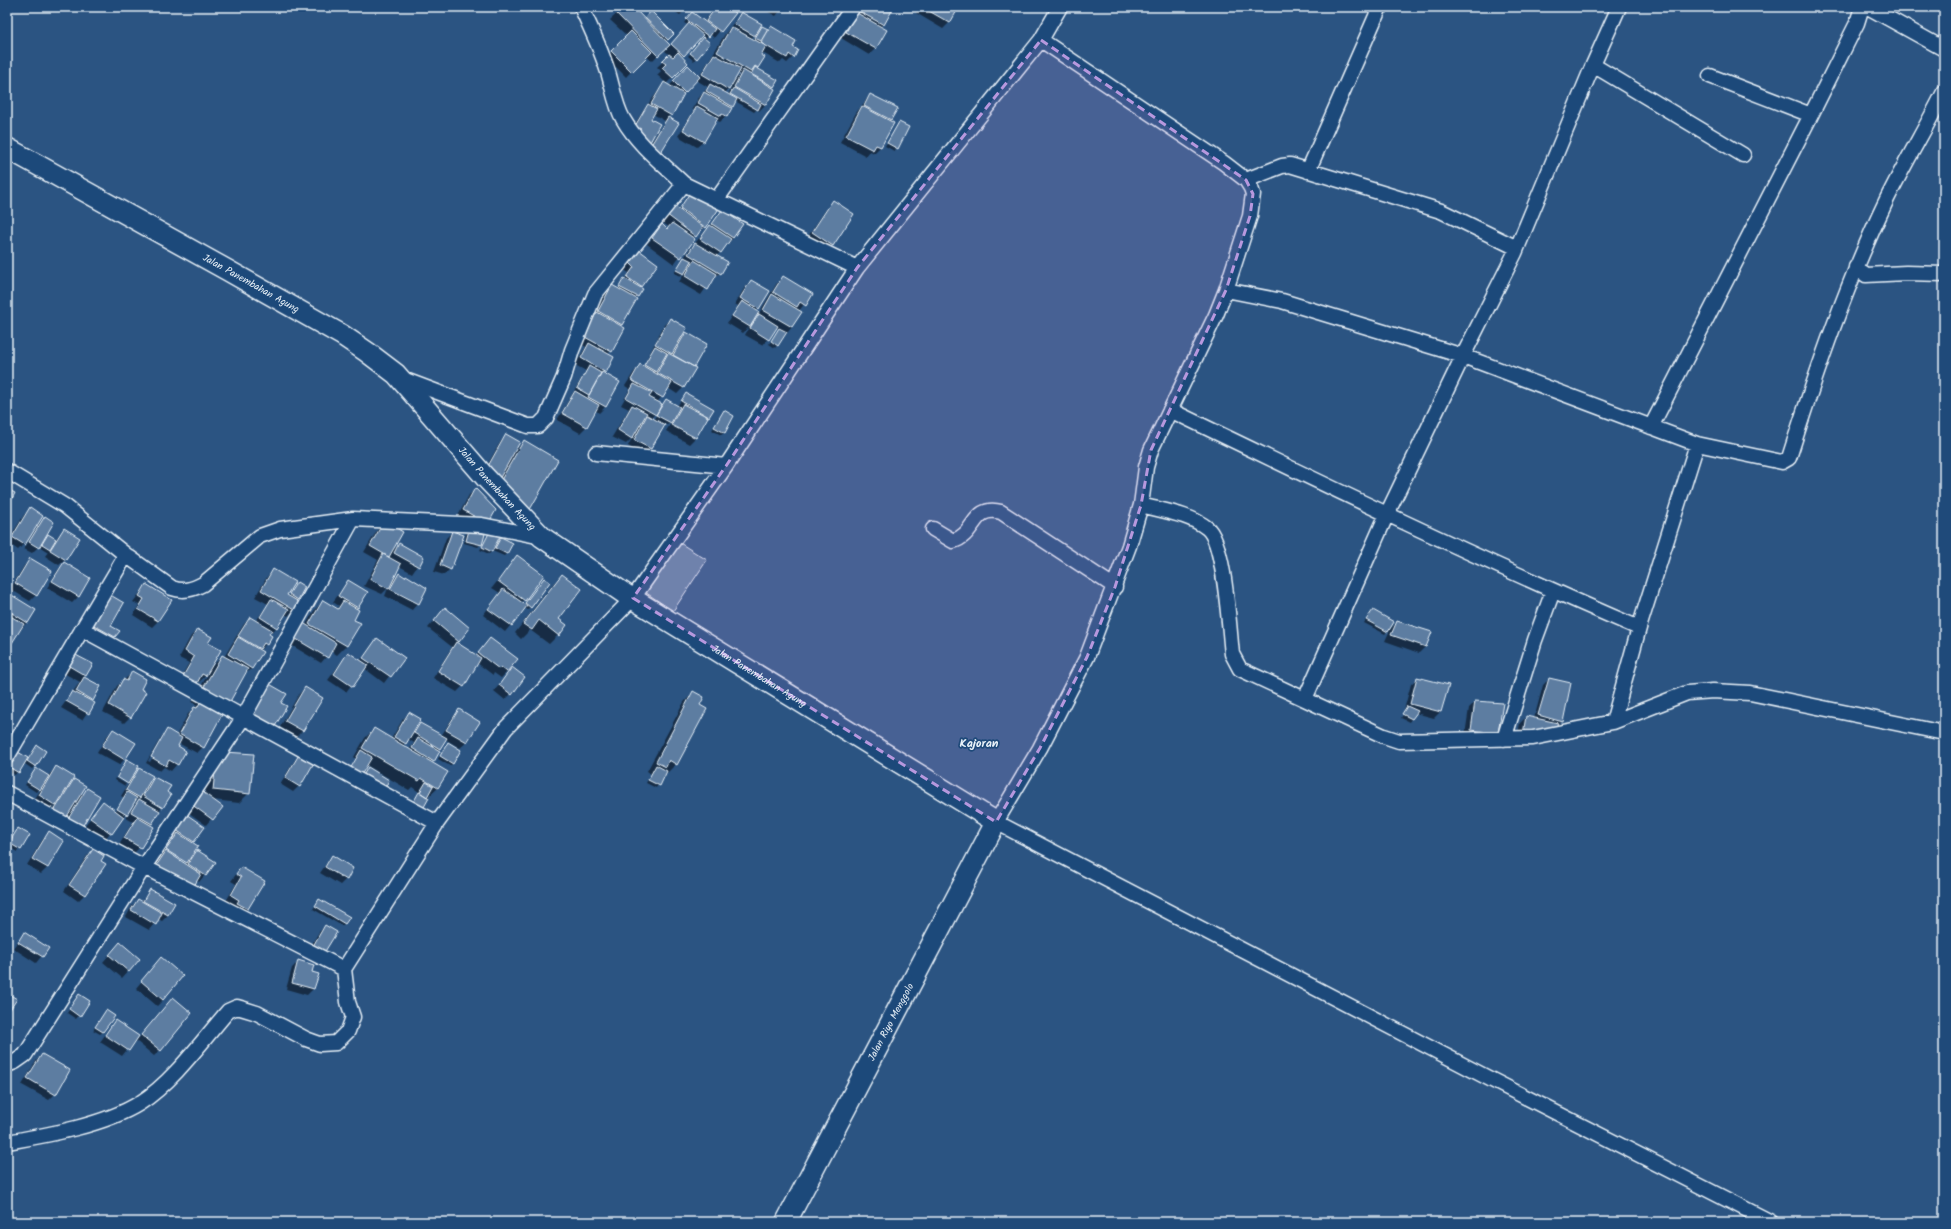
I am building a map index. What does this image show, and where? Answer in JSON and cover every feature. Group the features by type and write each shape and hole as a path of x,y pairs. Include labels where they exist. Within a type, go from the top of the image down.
{"street":[{"path":"580,7 594,34 609,73 619,111 624,120 639,141 684,184 855,267"},
{"path":"717,199 853,7"},
{"path":"7,1142 77,1128 124,1111 141,1103 167,1081 228,1011 237,1008 257,1013 306,1039 320,1044 336,1042 348,1031 353,1018 348,1002 344,969 437,823 506,728 623,592 726,466 855,267 1043,41 1060,7"},
{"path":"1308,172 1380,7"},
{"path":"1305,700 1387,514 1517,248 1593,65 1619,7"},
{"path":"1651,427 1812,114 1857,23 1862,7"},
{"path":"1868,7 1944,50"},
{"path":"1043,41 1246,180 1253,194 1250,216 1226,290 1147,462 1141,505 1115,587 1087,657 1040,748 996,822 1485,1076 1771,1222"},
{"path":"1593,65 1743,155"},
{"path":"1710,76 1812,114"},
{"path":"1226,290 1282,301 1463,356 1697,444 1782,462 1788,458 1826,342 1856,267 1888,198 1944,92"},
{"name":"Jalan Panembahan Agung","path":"7,148 342,336 380,361 398,377 485,477 542,537 623,592 996,822"},
{"path":"1246,180 1286,165 1441,211 1517,248"},
{"path":"398,377 528,426 536,427 542,424 564,377 572,350 595,294 684,184"},
{"path":"1856,267 1866,275 1906,273 1944,274"},
{"path":"1170,410 1387,514 1553,591 1639,628"},
{"path":"1613,722 1639,628 1697,444"},
{"path":"596,453 726,466"},
{"path":"7,471 65,506 126,555 172,588 185,590 193,589 203,584 260,536 269,532 353,519 482,525 542,537"},
{"path":"1141,505 1189,518 1203,525 1212,533 1220,555 1234,660 1240,669 1384,736 1399,741 1533,738 1613,722 1686,693 1712,691 1750,693 1944,733"},
{"path":"933,529 953,541 959,539 984,512 990,509 1001,512 1115,587"},
{"path":"7,1065 15,1062 25,1055 144,867 243,718 353,519"},
{"path":"7,757 126,555"},
{"path":"1504,739 1535,640 1553,591"},
{"path":"82,629 437,823"},
{"path":"7,793 144,867 344,969"},
{"name":"Jalan Riyo Menggolo","path":"786,1222 996,822"}],"highlighted area":[{"path":"1041,40 1246,180 1253,194 1250,216 1226,290 1151,450 1141,505 1115,587 1087,657 1040,748 996,822 633,598 726,466 857,268"}],"building":[{"path":"622,7 633,7 670,45 658,56 616,13"},
{"path":"716,7 728,7 736,13 721,32 706,21"},
{"path":"863,7 894,7 884,25 860,12"},
{"path":"922,7 959,7 950,23"},
{"path":"651,11 674,34 668,40 645,18"},
{"path":"692,12 715,29 709,37 686,19"},
{"path":"741,12 762,24 755,36 734,24"},
{"path":"857,13 887,30 876,49 846,32"},
{"path":"689,23 703,35 684,56 671,44"},
{"path":"762,26 768,29 761,41 755,38"},
{"path":"771,26 796,41 793,47 798,50 794,58 789,54 787,58 761,43"},
{"path":"731,27 766,46 761,55 765,57 758,68 755,66 751,72 717,52"},
{"path":"631,31 652,52 632,72 611,51"},
{"path":"703,37 710,43 697,59 690,53"},
{"path":"678,52 688,63 673,78 662,68 666,64 662,61 669,54 673,57"},
{"path":"714,54 741,69 729,90 702,74"},
{"path":"688,65 700,77 685,93 673,81"},
{"path":"755,67 778,80 774,87 751,74"},
{"path":"743,70 775,89 766,105 734,87"},
{"path":"664,82 684,94 672,116 651,104"},
{"path":"710,84 737,99 733,107 706,91"},
{"path":"734,88 761,104 758,110 730,94"},
{"path":"704,92 732,108 727,117 722,114 721,116 698,103"},
{"path":"870,94 898,108 891,120 864,106"},
{"path":"648,104 657,109 651,119 660,124 649,144 637,136 641,129 635,126"},
{"path":"697,106 718,118 704,142 683,130"},
{"path":"862,106 894,123 881,147 876,145 873,150 846,136"},
{"path":"668,117 679,123 659,155 649,148"},
{"path":"899,122 909,127 898,149 887,143"},
{"path":"691,191 720,207 706,228 680,208"},
{"path":"833,200 854,214 833,246 812,232"},
{"path":"673,205 703,227 696,237 666,214"},
{"path":"722,210 743,224 733,238 712,224"},
{"path":"672,223 695,239 681,258 652,238 662,224 667,229"},
{"path":"710,225 731,239 721,253 700,239"},
{"path":"695,243 728,262 721,274 688,254"},
{"path":"639,250 658,264 641,287 627,277 634,267 630,263"},
{"path":"684,257 692,261 684,274 676,270"},
{"path":"694,260 717,274 708,290 685,276"},
{"path":"783,276 813,294 806,306 800,302 797,307 773,292"},
{"path":"624,278 643,289 638,297 619,287"},
{"path":"751,280 770,291 759,309 740,298"},
{"path":"612,285 637,299 622,325 598,311"},
{"path":"772,294 802,312 792,327 763,310"},
{"path":"742,301 759,312 750,327 732,316"},
{"path":"597,312 625,328 612,352 583,336"},
{"path":"759,314 778,326 769,340 750,328"},
{"path":"670,318 687,328 672,354 655,344"},
{"path":"779,328 787,332 778,346 771,341"},
{"path":"686,332 707,344 694,367 673,355"},
{"path":"589,343 614,357 606,373 581,358"},
{"path":"655,346 667,353 656,372 644,365"},
{"path":"668,353 696,368 684,388 657,373"},
{"path":"640,364 672,383 663,398 631,380"},
{"path":"589,366 601,373 589,395 577,388"},
{"path":"602,372 620,382 606,407 588,397"},
{"path":"634,384 652,393 649,397 662,404 656,415 626,398"},
{"path":"575,391 599,405 587,427 562,413"},
{"path":"686,393 714,409 709,417 681,401"},
{"path":"666,399 680,407 671,423 656,415"},
{"path":"683,404 708,417 696,438 671,425"},
{"path":"632,405 647,413 632,439 618,430"},
{"path":"724,410 734,416 725,433 714,427"},
{"path":"647,415 665,425 651,449 634,440"},
{"path":"506,434 520,442 497,483 483,475"},
{"path":"524,440 558,460 528,513 498,485"},
{"path":"475,488 496,510 488,524 463,510"},
{"path":"7,489 15,493 7,509"},
{"path":"30,507 43,516 25,545 12,537"},
{"path":"45,516 54,522 39,548 29,542"},
{"path":"384,521 403,532 389,557 370,546"},
{"path":"64,528 80,538 66,560 50,550"},
{"path":"469,530 485,534 482,545 466,541"},
{"path":"452,531 464,535 451,570 440,565"},
{"path":"490,531 500,536 492,552 482,547"},
{"path":"48,534 56,539 50,549 42,544"},
{"path":"501,537 513,543 507,554 495,548"},
{"path":"675,540 707,560 673,611 642,590"},
{"path":"399,543 424,557 419,567 394,553"},
{"path":"383,554 401,564 389,589 370,579"},
{"path":"517,555 544,575 525,601 498,581"},
{"path":"30,558 52,571 37,596 15,583"},
{"path":"64,562 90,578 79,597 52,581"},
{"path":"273,569 295,582 287,595 299,602 294,610 261,590"},
{"path":"399,573 405,577 406,575 427,588 419,604 390,589"},
{"path":"562,574 582,589 559,619 567,625 559,636 539,620 532,630 523,624"},
{"path":"544,578 550,582 531,608 525,603"},
{"path":"348,580 368,592 358,608 338,596"},
{"path":"297,582 305,587 298,600 289,594"},
{"path":"146,584 172,600 158,621 138,609 144,599 139,596"},
{"path":"503,589 527,606 512,626 488,609"},
{"path":"107,593 124,603 111,626 120,631 115,637 90,623"},
{"path":"10,594 36,610 28,623 7,610 7,598"},
{"path":"271,599 289,609 277,628 260,617"},
{"path":"323,600 338,609 343,601 359,610 354,620 361,623 347,646 309,624"},
{"path":"445,607 470,628 459,642 434,621"},
{"path":"1373,610 1394,622 1388,632 1366,620"},
{"path":"7,614 24,624 12,643 7,640"},
{"path":"250,617 272,630 269,634 272,636 267,645 264,643 260,649 238,636"},
{"path":"300,621 336,643 328,658 291,636"},
{"path":"1397,621 1432,632 1426,647 1391,635"},
{"path":"197,629 212,637 208,643 221,650 206,676 202,674 196,685 182,678 194,657 185,651"},
{"path":"238,637 263,652 252,669 228,654"},
{"path":"377,638 405,658 391,677 363,658"},
{"path":"490,638 518,659 507,672 501,667 499,669 478,653"},
{"path":"456,642 481,658 464,687 438,671"},
{"path":"70,652 93,664 86,676 64,663"},
{"path":"348,652 368,665 353,687 334,674"},
{"path":"222,655 248,669 227,707 201,692"},
{"path":"512,667 525,677 512,695 499,685"},
{"path":"132,671 146,679 141,689 146,692 131,718 109,705 123,679 127,681"},
{"path":"84,677 101,686 93,701 76,691"},
{"path":"1417,677 1449,685 1441,712 1410,704"},
{"path":"1549,678 1571,683 1563,722 1538,715"},
{"path":"266,682 287,694 281,703 287,706 274,728 248,713"},
{"path":"305,687 323,698 303,731 285,721"},
{"path":"72,691 95,703 89,714 66,701"},
{"path":"693,691 704,697 700,705 707,709 677,765 669,760 666,767 656,762"},
{"path":"202,699 224,711 204,748 179,734 194,707 197,708"},
{"path":"1475,701 1503,703 1498,733 1471,730"},
{"path":"1407,706 1418,711 1412,719 1402,714"},
{"path":"7,707 11,709 7,717"},
{"path":"459,709 480,722 467,742 446,730"},
{"path":"409,712 421,719 406,744 394,737"},
{"path":"1526,716 1558,723 1555,729 1523,734"},
{"path":"420,723 447,738 440,749 414,733"},
{"path":"374,728 448,772 438,788 421,778 419,781 362,748"},
{"path":"113,729 136,743 125,760 102,746"},
{"path":"167,729 182,738 178,746 186,751 178,765 169,760 166,766 151,757"},
{"path":"418,738 440,751 434,762 412,748"},
{"path":"448,742 461,750 453,764 440,756"},
{"path":"37,745 46,751 36,767 27,761"},
{"path":"13,749 28,758 19,773 7,766 7,759"},
{"path":"361,750 372,757 360,777 349,771"},
{"path":"225,752 254,754 250,794 213,790 216,761 224,761"},
{"path":"300,753 315,761 300,787 285,778"},
{"path":"127,759 139,766 128,784 117,777"},
{"path":"656,765 667,771 660,786 648,780"},
{"path":"56,766 74,777 56,806 39,795"},
{"path":"368,767 389,780 383,792 361,779"},
{"path":"36,768 49,776 40,790 27,782"},
{"path":"139,768 153,776 140,798 126,790"},
{"path":"154,777 171,786 167,792 171,795 163,808 143,796"},
{"path":"74,779 86,786 66,818 54,811"},
{"path":"426,782 433,786 427,797 420,792"},
{"path":"87,788 100,796 82,827 68,819"},
{"path":"200,790 223,807 213,820 191,804"},
{"path":"127,792 137,798 127,815 117,809"},
{"path":"419,792 429,798 420,814 410,808"},
{"path":"139,799 160,811 152,824 131,812"},
{"path":"103,801 124,817 112,834 90,818"},
{"path":"183,812 205,827 194,842 173,828"},
{"path":"137,817 154,827 141,848 124,838"},
{"path":"18,828 30,835 21,850 9,843"},
{"path":"49,831 64,841 48,868 32,859"},
{"path":"178,833 198,846 187,863 166,850"},
{"path":"93,849 104,856 101,861 106,864 85,895 69,885"},
{"path":"197,850 216,862 206,876 188,864"},
{"path":"166,851 201,874 194,886 185,880 183,884 156,866"},
{"path":"332,855 353,868 347,880 325,867"},
{"path":"241,867 265,881 248,909 237,903 239,900 231,895 241,877 236,874"},
{"path":"150,889 175,903 168,915 143,901"},
{"path":"138,899 162,913 156,925 131,910"},
{"path":"319,899 350,917 345,924 315,906"},
{"path":"325,925 337,932 324,953 313,946"},
{"path":"24,932 49,948 43,957 18,942"},
{"path":"120,942 140,959 129,972 109,955"},
{"path":"161,957 183,976 163,1000 141,981"},
{"path":"298,960 314,965 312,972 319,974 314,989 292,983"},
{"path":"7,993 17,999 7,1014"},
{"path":"79,994 90,1001 80,1017 69,1009"},
{"path":"173,997 192,1013 161,1051 141,1035"},
{"path":"106,1010 115,1016 103,1032 95,1027"},
{"path":"115,1020 139,1036 129,1051 105,1035"},
{"path":"42,1054 70,1070 56,1095 27,1078"}],"district":[{"name":"Kajoran","path":"979,743"}]}
